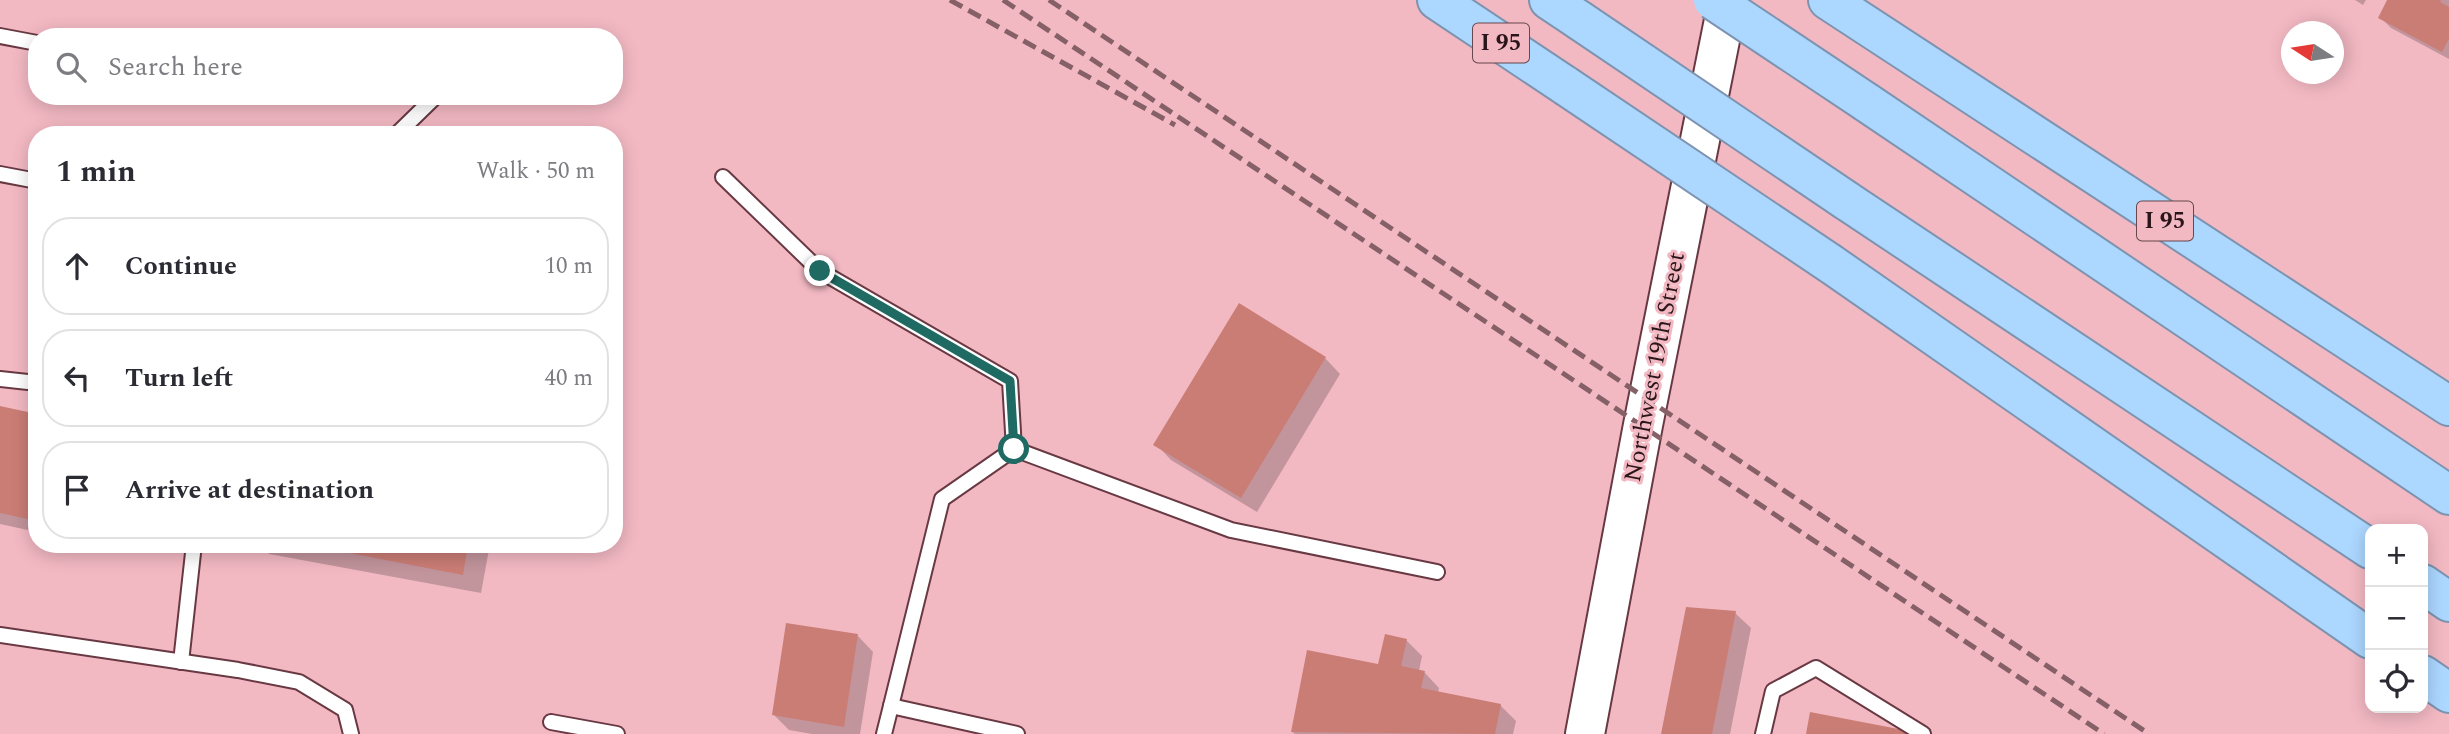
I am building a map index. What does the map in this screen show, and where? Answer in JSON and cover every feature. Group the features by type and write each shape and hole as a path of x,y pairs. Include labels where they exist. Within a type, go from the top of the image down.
{"highway":[{"name":"I 95","path":"1437,0 1831,264 2365,636"},
{"path":"1713,0 2449,495"},
{"name":"I 95","path":"1828,0 2449,406"},
{"path":"1564,10 2365,546"},
{"path":"2427,587 2449,602"},
{"path":"2428,678 2449,693"}],"street":[{"name":"Northwest 19th Street","path":"1585,734 1728,0"}],"lane":[{"path":"0,36 28,41"},
{"path":"405,126 427,105"},
{"path":"0,174 28,179"},
{"path":"723,177 820,271 1010,381 1014,449"},
{"path":"0,379 28,382"},
{"path":"1014,449 1231,530 1437,572"},
{"path":"884,734 942,499 1014,449"},
{"path":"181,662 193,553"},
{"path":"0,635 299,682 345,710 351,734"},
{"path":"1763,734 1773,691 1816,668 1923,734"},
{"path":"891,706 1017,734"},
{"path":"551,722 617,734"}],"building":[{"path":"2387,0 2441,0 2440,2 2449,7 2449,39 2442,52 2378,18"},
{"path":"1239,303 1326,357 1241,498 1153,445"},
{"path":"0,406 28,412 28,519 0,513"},
{"path":"349,553 467,553 463,575"},
{"path":"1686,607 1736,611 1712,734 1661,734"},
{"path":"786,623 858,634 844,727 772,715"},
{"path":"1385,634 1407,639 1401,666 1425,671 1421,688 1501,704 1495,734 1291,732 1307,650 1378,664"},
{"path":"1810,712 1914,732 1914,734 1806,734"}],"railway":[{"path":"950,0 1175,125"},
{"path":"1003,0 2104,734"},
{"path":"1049,0 2149,734"}],"route":[{"path":"820,271 1010,381 1014,449"}]}
